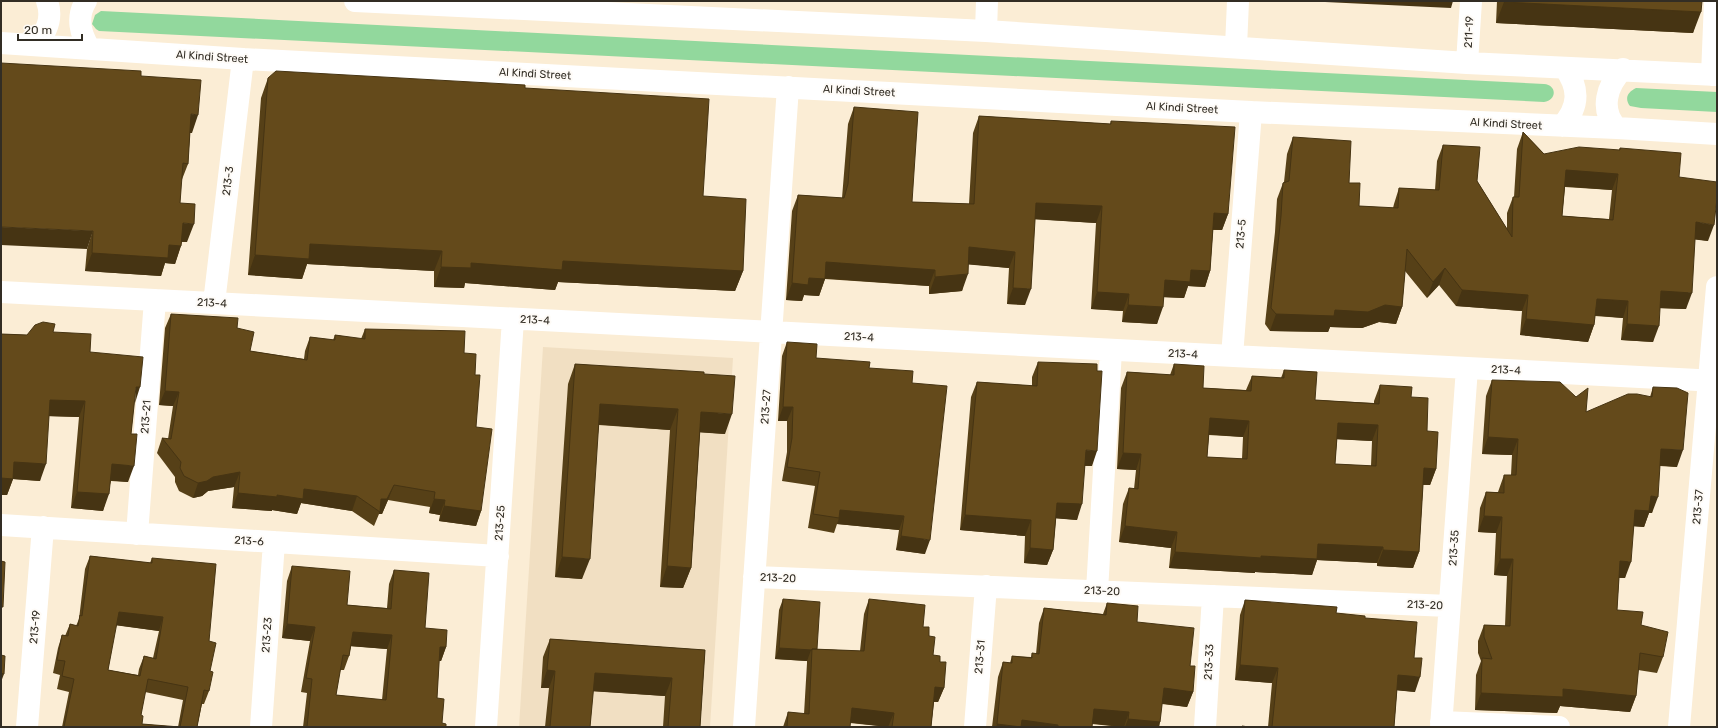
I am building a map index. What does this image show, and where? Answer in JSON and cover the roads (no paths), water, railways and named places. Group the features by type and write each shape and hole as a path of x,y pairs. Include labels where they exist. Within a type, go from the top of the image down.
{"street":[{"path":"35,45 43,37 48,27 50,17 47,1"},
{"path":"86,1 81,13 80,22 81,32 90,49"},
{"path":"355,1 719,10 986,31 1467,63 1565,68 1623,69 1714,75 1715,1"},
{"path":"986,31 987,1"},
{"path":"1236,47 1238,1"},
{"name":"211-19","path":"1467,63 1471,1"},
{"name":"Al Kindi Street","path":"1,43 243,59 1251,112 1617,128 1717,134"},
{"name":"213-3","path":"214,303 243,59"},
{"path":"1562,126 1569,118 1574,108 1576,97 1575,87 1571,76 1565,68"},
{"path":"1617,128 1611,122 1608,112 1607,93 1616,76 1623,69"},
{"name":"213-27","path":"744,727 788,87"},
{"name":"213-5","path":"1232,356 1251,112"},
{"name":"213-37","path":"1679,727 1713,381 1717,288"},
{"name":"213-4","path":"1,292 1713,381"},
{"name":"213-21","path":"137,534 155,300"},
{"name":"213-25","path":"486,727 513,319"},
{"path":"1097,591 1111,350"},
{"name":"213-35","path":"1441,725 1467,368"},
{"name":"213-6","path":"1,525 498,556"},
{"name":"213-19","path":"27,727 43,528"},
{"name":"213-23","path":"260,727 274,542"},
{"name":"213-20","path":"754,576 1449,606"},
{"name":"213-31","path":"975,727 986,586"},
{"name":"213-33","path":"1205,727 1213,596"},
{"path":"1441,725 1559,727"}]}
